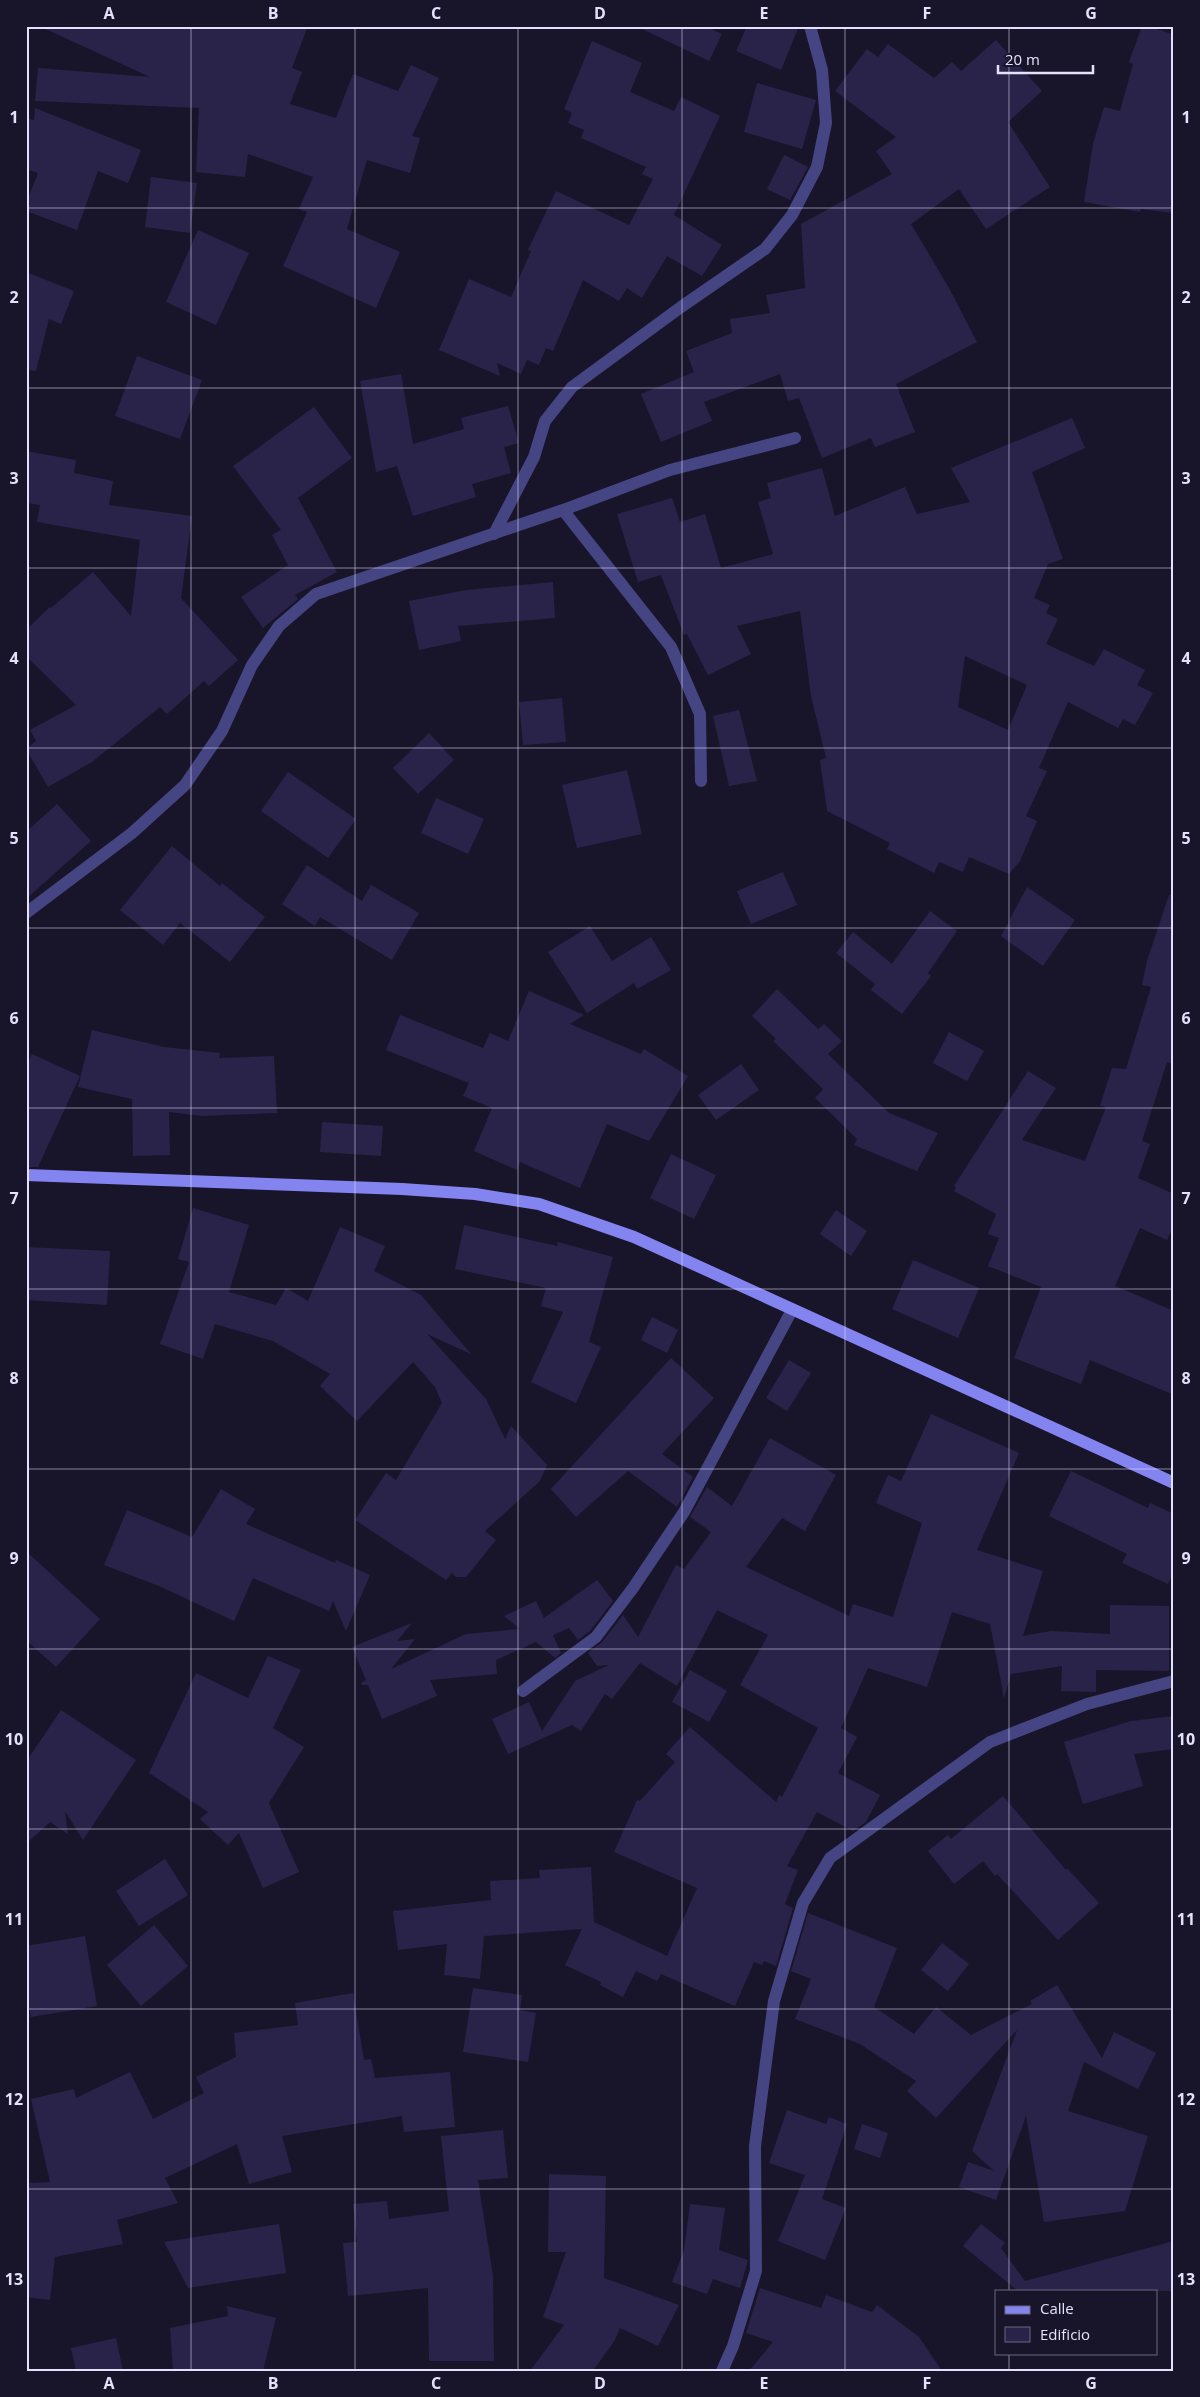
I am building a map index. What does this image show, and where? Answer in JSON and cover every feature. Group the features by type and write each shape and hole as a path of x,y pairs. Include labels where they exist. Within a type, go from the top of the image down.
{"street":[{"path":"494,534 534,457 545,421 572,387 765,249 792,215 817,167 826,123 822,70 810,26"},
{"path":"26,913 132,833 185,786 222,731 258,657 279,626 316,594 563,510 670,470 795,438"},
{"path":"563,510 671,647 700,714 701,781"},
{"path":"26,1175 402,1188 474,1194 539,1204 634,1236 792,1310 1174,1483"},
{"path":"523,1690 596,1637 633,1588 684,1512 792,1310"},
{"path":"722,2371 733,2346 756,2271 755,2146 774,2001 802,1903 830,1858 990,1742 1087,1704 1174,1681"}],"building":[{"path":"39,26 308,26 292,68 302,72 290,104 336,118 353,74 398,91 411,65 439,78 412,136 420,138 410,173 367,160 347,229 400,252 376,308 283,266 307,212 299,209 313,177 248,154 245,177 196,172 199,108 35,101 38,68 150,77"},
{"path":"636,26 705,26 722,34 709,61"},
{"path":"747,26 799,26 781,70 736,51"},
{"path":"1142,26 1149,26 1174,35 1174,213 1141,209 1140,212 1084,202 1093,144 1104,107 1120,111 1133,64 1129,62"},
{"path":"996,40 1042,91 1008,122 1050,187 986,229 959,189 911,224 949,288 977,342 896,384 915,432 875,447 871,438 822,458 799,398 788,401 780,374 704,402 712,421 661,442 641,394 694,372 686,351 732,333 730,319 770,313 766,295 805,288 801,224 892,174 876,151 896,137 835,91 867,49 878,57 888,44 934,78 952,62 961,71"},
{"path":"592,41 642,63 630,92 674,111 681,97 720,116 674,215 722,245 702,276 667,256 642,298 627,288 619,301 583,280 553,351 546,348 539,365 527,360 521,374 497,363 500,376 439,350 469,279 511,297 531,251 528,250 556,191 629,225 653,179 642,174 646,167 581,138 584,130 568,123 572,113 564,109"},
{"path":"757,83 816,100 802,149 744,132"},
{"path":"35,108 141,150 128,183 98,171 77,230 26,211 26,204 38,173 26,169 26,118 34,120"},
{"path":"784,155 808,167 790,200 767,189"},
{"path":"151,177 197,183 190,233 145,227"},
{"path":"198,230 249,253 216,325 166,302"},
{"path":"26,272 74,291 61,324 49,319 36,371 26,370"},
{"path":"137,356 202,380 180,439 115,416"},
{"path":"401,374 413,444 464,429 461,418 508,406 519,443 504,447 511,473 472,484 476,497 413,516 397,466 376,472 360,381"},
{"path":"314,407 352,458 298,498 337,572 295,595 298,599 263,628 241,597 288,565 272,535 281,530 233,466"},
{"path":"1072,418 1085,448 1032,472 1063,559 1048,564 1034,598 1050,605 1046,613 1058,619 1046,644 1094,666 1104,649 1145,670 1137,685 1153,693 1135,725 1123,719 1118,728 1068,702 1039,768 1047,771 1026,816 1037,821 1020,861 1009,874 969,857 963,872 939,862 934,873 887,849 890,843 827,811 820,760 826,758 811,696 800,611 737,626 751,654 708,675 687,634 684,635 661,575 638,582 617,514 672,498 680,522 705,514 721,568 773,554 758,502 771,498 767,483 822,468 835,516 905,487 917,514 970,502 951,468","holes":["965,656 1027,685 1008,730 958,707"]},
{"path":"26,451 76,460 74,473 113,481 109,505 192,516 181,598 238,660 209,686 204,681 167,714 160,707 92,762 48,787 26,749 36,741 30,730 76,705 26,656 26,630 50,607 93,572 131,616 140,540 37,522 40,505 26,503"},
{"path":"553,582 555,618 458,626 461,641 419,650 409,601 466,590"},
{"path":"562,698 566,742 523,745 519,702"},
{"path":"739,710 757,781 729,786 713,716"},
{"path":"429,733 454,760 418,794 393,768"},
{"path":"627,770 642,834 577,848 562,785"},
{"path":"288,772 356,819 328,858 261,811"},
{"path":"436,798 484,819 468,854 421,833"},
{"path":"57,804 91,841 26,899 26,832"},
{"path":"172,846 220,886 222,883 265,917 230,962 180,923 163,945 120,910"},
{"path":"307,865 362,901 371,885 419,913 392,960 320,917 315,926 282,904"},
{"path":"783,872 797,905 751,924 737,891"},
{"path":"1027,887 1075,920 1043,966 1001,936"},
{"path":"1169,895 1174,895 1174,1064 1167,1062 1142,1141 1150,1144 1138,1178 1174,1194 1174,1225 1167,1240 1140,1228 1115,1286 1174,1311 1174,1395 1090,1360 1081,1384 1014,1358 1041,1287 988,1266 999,1238 988,1234 996,1214 954,1191 956,1187 954,1186 1028,1071 1056,1088 1022,1140 1085,1161 1106,1107 1100,1106 1112,1068 1126,1069 1151,987 1142,985 1147,961"},
{"path":"930,911 957,931 928,973 931,976 902,1014 871,990 875,984 836,953 853,932 892,964"},
{"path":"590,926 612,961 651,937 671,970 637,989 634,983 587,1013 548,952"},
{"path":"777,989 818,1029 824,1024 842,1041 828,1054 889,1113 938,1133 917,1171 854,1145 857,1139 815,1098 823,1089 773,1041 776,1039 752,1016"},
{"path":"529,991 584,1015 570,1024 641,1054 644,1049 688,1076 649,1141 607,1124 580,1188 520,1162 517,1170 474,1151 492,1108 463,1096 469,1083 386,1050 400,1015 483,1048 490,1033 508,1041"},
{"path":"92,1030 164,1047 220,1053 219,1058 274,1056 277,1113 202,1116 169,1112 170,1155 133,1156 132,1099 78,1087"},
{"path":"949,1032 984,1051 967,1081 933,1063"},
{"path":"32,1054 80,1076 38,1167 26,1167 26,1067"},
{"path":"741,1064 759,1090 716,1120 698,1095"},
{"path":"322,1122 383,1126 381,1156 320,1152"},
{"path":"671,1154 716,1175 694,1219 650,1198"},
{"path":"193,1208 249,1225 229,1292 276,1305 286,1288 308,1301 340,1227 385,1246 374,1271 421,1295 471,1354 427,1334 486,1399 505,1439 511,1426 547,1465 540,1481 485,1531 496,1540 466,1577 456,1577 452,1573 446,1580 355,1520 386,1473 396,1480 442,1403 435,1387 413,1362 357,1421 320,1386 330,1374 273,1341 215,1324 203,1359 160,1344 189,1262 178,1259"},
{"path":"836,1210 867,1231 851,1256 820,1234"},
{"path":"464,1225 557,1246 558,1242 613,1257 589,1342 601,1347 576,1403 531,1382 563,1312 541,1306 546,1288 455,1269"},
{"path":"26,1247 110,1251 107,1305 26,1300"},
{"path":"913,1260 979,1288 958,1338 892,1309"},
{"path":"652,1317 678,1330 667,1353 641,1340"},
{"path":"671,1358 714,1398 662,1454 693,1477 677,1507 628,1471 576,1517 551,1489"},
{"path":"789,1360 811,1373 787,1411 766,1398"},
{"path":"931,1414 1019,1453 977,1550 1043,1571 1023,1636 1051,1631 1110,1634 1110,1605 1169,1606 1169,1671 1096,1670 1096,1692 1061,1691 1062,1666 1011,1674 1004,1698 990,1624 952,1612 927,1687 868,1668 841,1728 857,1737 838,1773 880,1795 866,1822 853,1831 817,1812 787,1866 798,1870 785,1904 793,1908 776,1966 764,1961 762,1965 754,1962 735,2006 661,1974 657,1981 636,1971 623,1997 600,1985 601,1982 565,1965 582,1929 484,1936 480,1979 444,1975 447,1944 398,1950 393,1911 491,1900 490,1881 540,1878 539,1870 591,1867 594,1922 667,1956 697,1888 614,1852 637,1800 640,1801 675,1762 666,1754 690,1727 776,1802 779,1795 782,1797 818,1728 740,1685 768,1635 717,1610 677,1686 640,1663 612,1699 605,1694 581,1731 572,1725 508,1754 492,1719 529,1702 542,1731 575,1681 609,1665 597,1666 588,1653 602,1642 623,1615 638,1637 676,1565 684,1569 711,1532 690,1517 707,1487 732,1506 770,1438 836,1475 805,1531 782,1518 746,1567 849,1616 853,1604 893,1617 922,1523 876,1503 888,1475 901,1481"},
{"path":"1071,1471 1148,1508 1150,1503 1174,1514 1174,1570 1168,1584 1122,1563 1127,1554 1049,1516"},
{"path":"221,1489 255,1509 246,1524 335,1563 336,1560 370,1575 346,1631 333,1601 329,1611 253,1578 234,1621 159,1586 104,1565 127,1510 192,1537"},
{"path":"26,1551 100,1619 56,1667 26,1640"},
{"path":"597,1580 613,1601 590,1631 578,1640 569,1628 553,1635 561,1653 555,1658 536,1642 496,1660 497,1674 430,1680 437,1696 382,1719 368,1685 362,1685 361,1683 366,1680 352,1647 412,1623 397,1641 415,1639 391,1669 466,1634 520,1629 504,1616 536,1601 544,1618"},
{"path":"268,1656 301,1670 273,1728 304,1747 269,1803 299,1872 263,1888 239,1833 228,1845 200,1819 208,1812 149,1773 196,1673 248,1698"},
{"path":"690,1670 727,1691 709,1722 672,1702"},
{"path":"61,1710 136,1760 83,1840 65,1811 68,1834 50,1822 26,1844 26,1762"},
{"path":"1174,1716 1174,1749 1134,1754 1143,1786 1083,1804 1064,1742 1131,1721"},
{"path":"1003,1796 1066,1870 1067,1868 1099,1903 1058,1940 997,1874 995,1876 983,1861 954,1884 928,1851 948,1835 951,1839"},
{"path":"165,1859 188,1895 139,1926 116,1891"},
{"path":"808,1913 897,1948 874,2007 914,2034 936,2007 971,2035 1032,2004 1030,2001 1057,1985 1102,2058 1114,2032 1156,2053 1138,2089 1084,2062 1068,2111 1148,2136 1125,2211 1044,2222 1026,2116 996,2200 959,2187 968,2162 994,2171 972,2151 1017,2030 936,2118 907,2091 916,2081 860,2044 795,2019 811,1979 791,1971"},
{"path":"154,1925 188,1966 141,2006 107,1965"},
{"path":"85,1936 97,2006 31,2017 26,1989 26,1946"},
{"path":"942,1943 969,1964 948,1991 921,1970"},
{"path":"473,1988 522,1995 520,2010 536,2013 528,2062 463,2052"},
{"path":"353,1993 364,2060 371,2059 375,2078 450,2072 455,2127 404,2132 402,2116 282,2136 292,2172 249,2184 237,2144 165,2178 178,2203 117,2220 123,2244 55,2257 50,2300 26,2297 26,2183 50,2182 31,2099 74,2089 76,2098 130,2072 153,2119 204,2093 196,2077 236,2057 234,2033 298,2025 295,2003"},
{"path":"787,2110 826,2124 829,2117 847,2124 822,2199 846,2208 825,2260 778,2241 805,2175 769,2163"},
{"path":"862,2124 888,2133 880,2158 854,2149"},
{"path":"503,2130 508,2178 478,2180 493,2276 494,2361 429,2361 428,2288 348,2296 343,2243 357,2242 353,2204 387,2201 389,2219 449,2211 441,2136"},
{"path":"549,2174 606,2176 604,2278 679,2305 658,2346 620,2328 615,2340 593,2371 530,2371 564,2325 543,2317 566,2252 548,2252"},
{"path":"690,2204 725,2208 719,2250 748,2260 740,2288 713,2279 707,2294 672,2282 684,2250"},
{"path":"279,2224 286,2273 188,2288 164,2242"},
{"path":"981,2224 1005,2243 1001,2248 1025,2281 1174,2241 1174,2291 1017,2290 963,2246"},
{"path":"760,2288 821,2308 826,2295 872,2312 877,2305 919,2337 942,2371 749,2371 773,2342 746,2333"},
{"path":"227,2306 276,2318 263,2371 173,2371 170,2328 228,2316"},
{"path":"116,2338 123,2371 76,2371 71,2348"}]}
